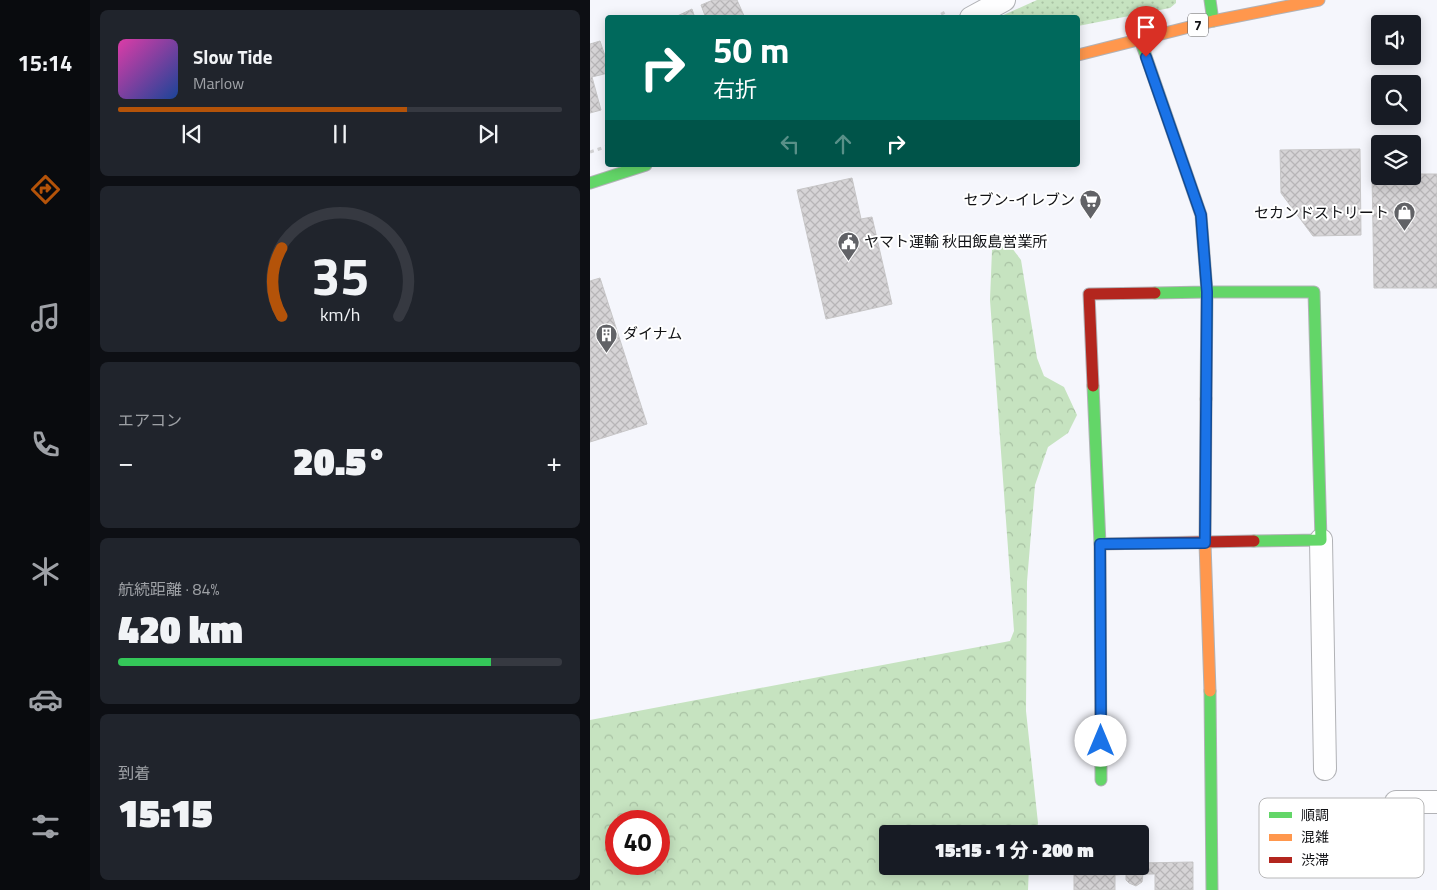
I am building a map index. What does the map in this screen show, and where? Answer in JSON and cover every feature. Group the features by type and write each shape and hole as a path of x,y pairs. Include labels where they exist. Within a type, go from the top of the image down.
{"main road":[{"path":"1210,0 1214,21"},
{"name":"7","path":"1080,54 1214,21 1319,0"},
{"path":"1140,39 1201,215 1207,292 1205,543 1211,724 1212,890"},
{"path":"590,182 639,167"},
{"path":"1100,544 1322,540 1314,292 1089,294 1100,544 1101,780"}],"street":[{"path":"976,15 1004,0"},
{"path":"1322,540 1325,768"},
{"path":"1424,802 1437,802"}],"path":[{"path":"590,152 605,147"}],"green space":[{"path":"1037,0 1176,0 1176,3 1170,8 1080,26 1080,15 1003,15"},
{"path":"1009,244 1021,260 1037,358 1044,376 1064,387 1077,415 1068,433 1048,447 1035,485 1027,582 1026,711 1038,825 879,825 879,875 1029,875 1028,890 590,890 590,720 1010,641 1014,631 990,300 992,250"}],"building":[{"path":"713,0 737,0 744,15 705,15 701,5"},
{"path":"692,9 694,15 679,15"},
{"path":"600,41 605,56 605,74 592,77 601,110 590,113 590,44"},
{"path":"1360,149 1361,235 1313,236 1281,193 1280,150"},
{"name":"セカンドストリート","path":"1421,174 1437,174 1437,288 1374,288 1372,185 1421,185"},
{"name":"ヤマト運輸 秋田飯島営業所","path":"852,178 861,219 872,217 892,304 826,319 797,190"},
{"name":"ダイナム","path":"600,278 647,424 590,442 590,281"},
{"path":"1193,862 1193,890 1155,890 1155,874 1149,874 1149,863"},
{"path":"1074,875 1115,875 1115,890 1074,890"},
{"path":"1126,875 1143,875 1142,882 1136,886 1126,880"}],"traffic: fast":[{"path":"1210,0 1213,21"},
{"path":"1140,39 1201,215 1207,292 1155,293"},
{"path":"590,183 640,167"},
{"path":"1206,399 1207,292 1314,292 1321,540 1254,541"},
{"path":"1093,386 1100,544 1101,780"},
{"path":"1210,691 1212,890"}],"traffic: slow":[{"path":"1080,54 1213,21 1319,0"},
{"path":"1206,399 1205,543 1210,691"}],"traffic: jam":[{"path":"1093,386 1089,294 1155,293"},
{"path":"1100,544 1254,541"}],"place":[{"name":"セブン-イレブン","path":"1091,219"},
{"name":"セカンドストリート","path":"1405,232"},
{"name":"ヤマト運輸 秋田飯島営業所","path":"848,261"},
{"name":"ダイナム","path":"607,353"}],"route":[{"path":"1101,741 1100,544 1205,543 1207,292 1201,215 1146,57"}]}
